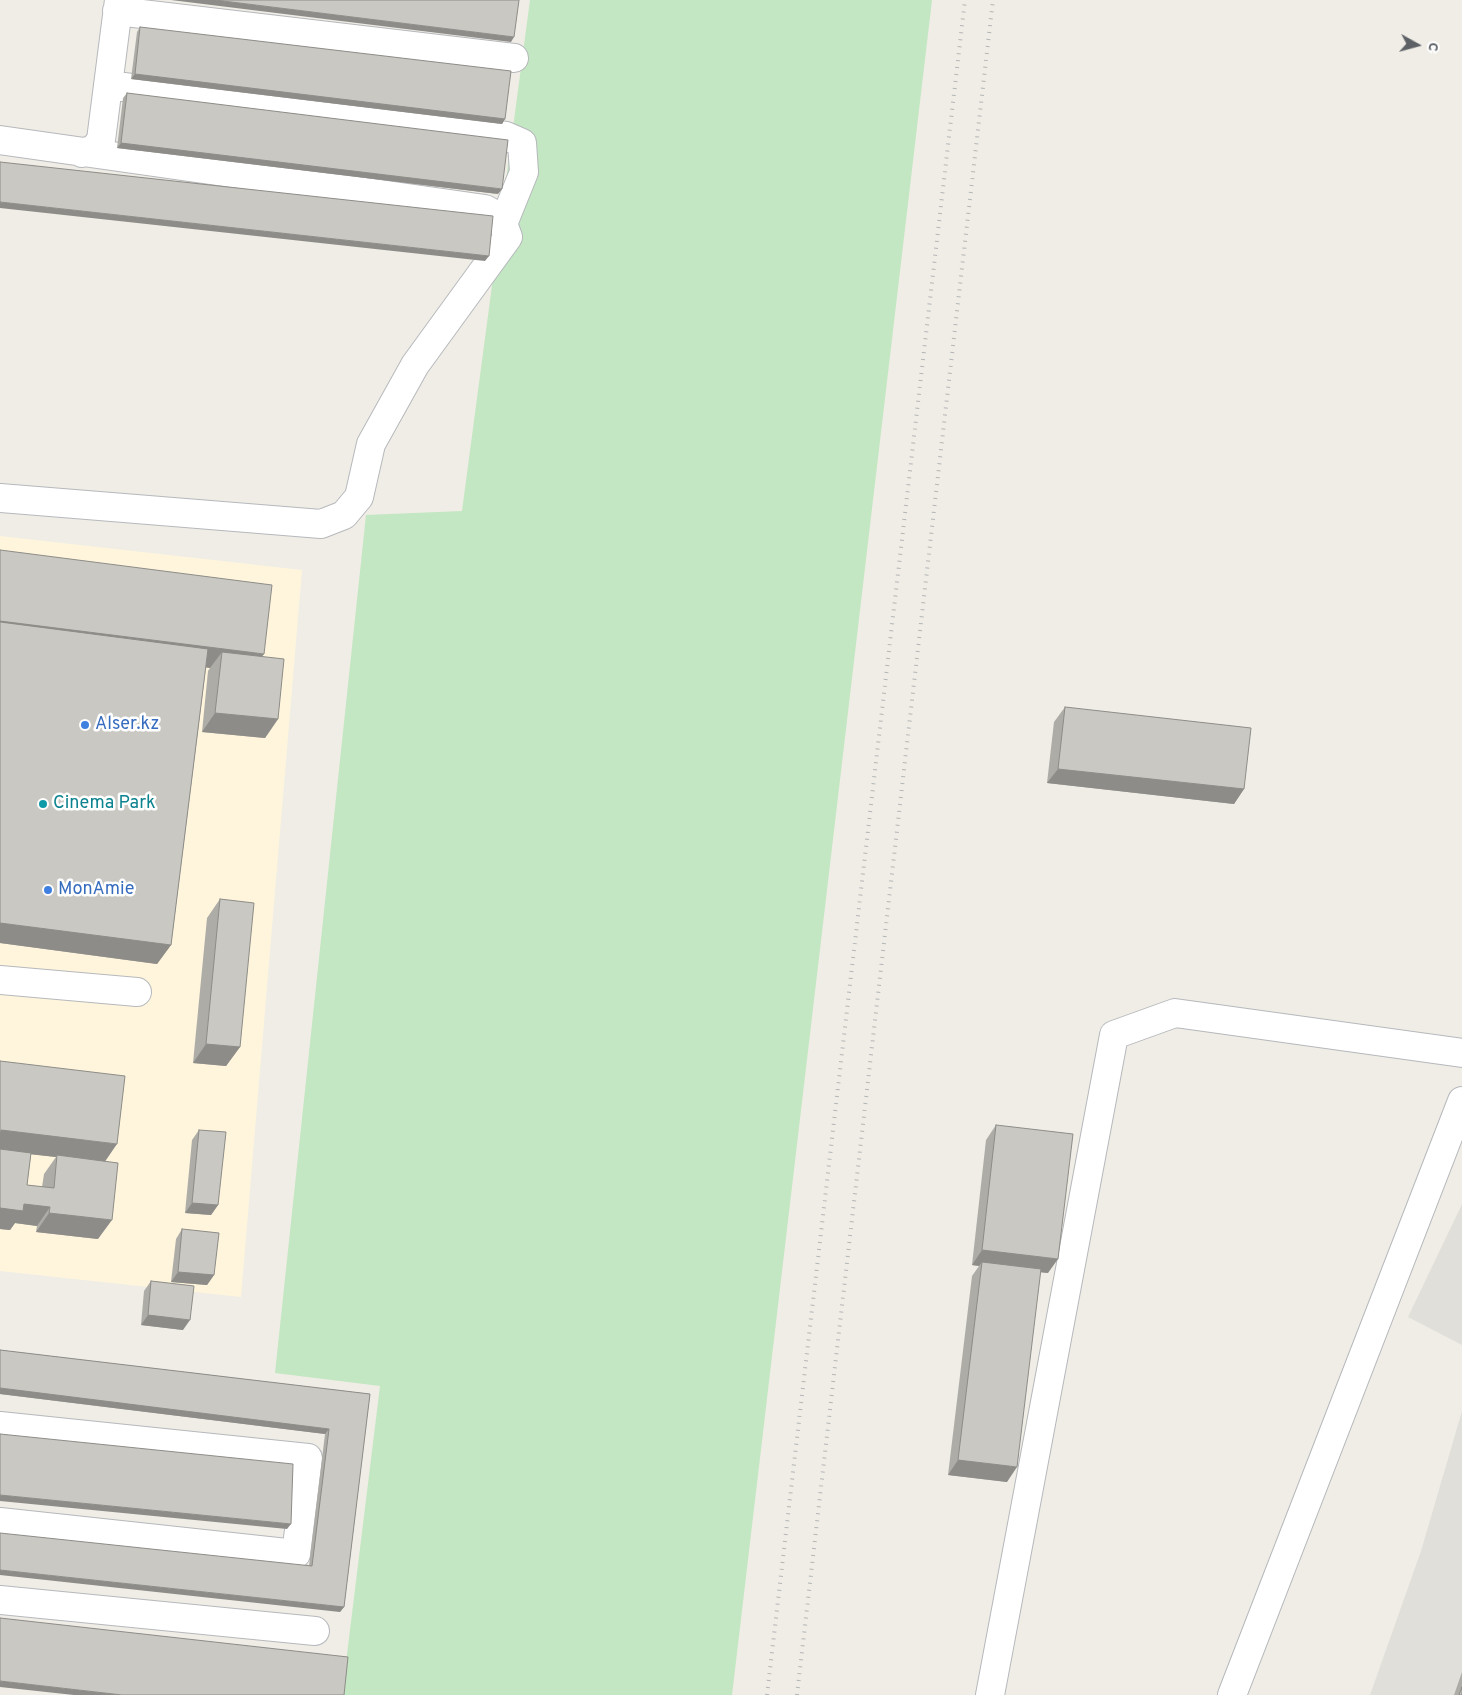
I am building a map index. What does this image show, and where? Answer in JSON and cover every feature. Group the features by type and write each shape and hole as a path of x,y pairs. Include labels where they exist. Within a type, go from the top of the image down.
{"street":[{"path":"82,153 94,149 101,140 118,6 514,58"},
{"path":"108,86 506,136 522,143 524,172 504,224"},
{"path":"0,140 485,209 501,218 508,237 415,365 371,444 359,497 344,515 321,524 0,498"},
{"path":"0,980 137,992"},
{"path":"990,1695 1114,1035 1175,1013 1462,1053"},
{"path":"1232,1695 1462,1101"},
{"path":"0,1426 308,1458 296,1554 0,1522"},
{"path":"0,1600 315,1631"}],"shaded area":[{"path":"0,536 302,570 241,1297 0,1271"},
{"path":"1462,1204 1462,1345 1408,1317"},
{"path":"1462,1411 1462,1695 1370,1695 1421,1551"}],"green space":[{"path":"530,0 932,0 732,1695 342,1695 380,1386 275,1373 366,515 462,511"}],"building":[{"path":"215,0 519,0 514,37"},
{"path":"140,27 511,71 505,119 135,74"},
{"path":"127,93 508,140 502,189 121,143"},
{"path":"0,162 493,216 489,256 0,202"},
{"path":"0,550 272,585 264,654 0,621"},
{"path":"0,622 208,649 171,945 0,923"},
{"path":"222,652 284,659 278,719 215,713"},
{"path":"1065,707 1251,728 1244,789 1058,769"},
{"path":"220,899 254,903 240,1047 206,1044"},
{"path":"0,1061 125,1076 117,1144 1,1130 0,1137"},
{"path":"996,1125 1073,1134 1058,1259 982,1250"},
{"path":"199,1130 226,1132 218,1205 192,1203"},
{"path":"0,1149 31,1153 27,1185 54,1188 57,1155 118,1163 112,1220 49,1213 50,1207 24,1204 23,1211 0,1208"},
{"path":"182,1229 219,1233 214,1275 178,1272"},
{"path":"982,1262 1041,1269 1017,1467 958,1460"},
{"path":"151,1281 194,1286 190,1320 148,1315"},
{"path":"0,1350 370,1394 344,1607 0,1570 0,1533 312,1566 329,1429 0,1388"},
{"path":"0,1434 293,1464 291,1524 0,1495"},
{"path":"0,1618 348,1657 344,1695 122,1695 0,1681"}],"railway":[{"path":"767,1695 965,0"},
{"path":"797,1695 993,0"}],"place":[{"name":"Alser.kz","path":"85,725"},
{"name":"Cinema Park","path":"43,804"},
{"name":"MonAmie","path":"48,890"}]}
